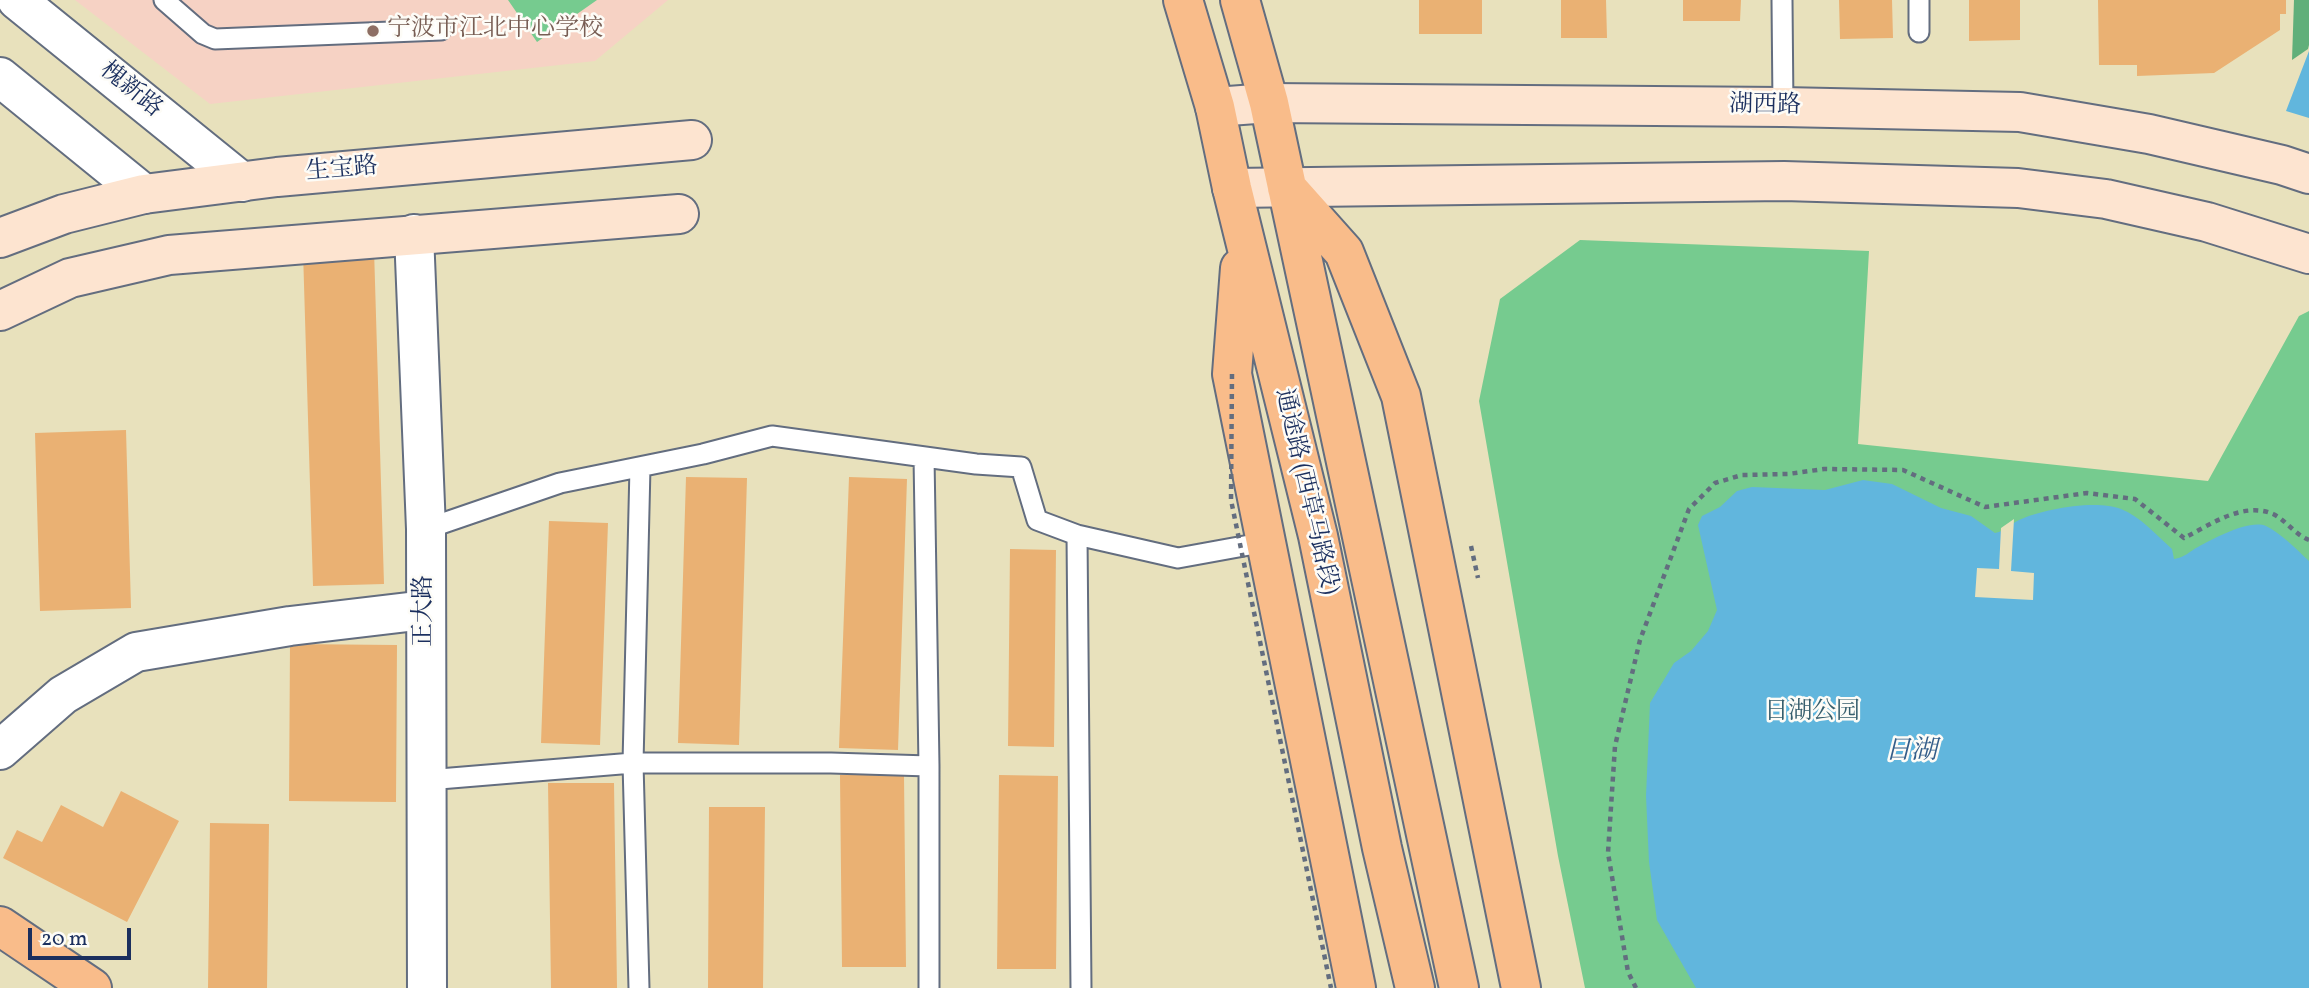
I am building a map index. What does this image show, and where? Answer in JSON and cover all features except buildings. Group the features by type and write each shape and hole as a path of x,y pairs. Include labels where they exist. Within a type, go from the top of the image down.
{"main road":[{"name":"通途路 (西草马路段)","path":"1183,0 1215,107 1243,234 1318,536 1382,848 1415,988"},
{"name":"通途路 (西草马路段)","path":"1240,0 1269,103 1459,988"},
{"name":"湖西路","path":"1215,107 1269,103 1783,107 2020,112 2150,134 2282,165 2309,174"},
{"name":"生宝路","path":"0,238 64,214 144,194 277,177 691,140"},
{"path":"1232,188 1784,181 2018,188 2106,199 2207,222 2309,254"},
{"path":"1286,187 1344,252 1401,396 1521,988"},
{"path":"0,310 70,278 169,255 679,214"},
{"path":"1243,234 1232,374 1356,988"},
{"path":"0,926 92,988"}],"street":[{"name":"槐新路","path":"17,0 242,182"},
{"path":"0,77 144,194"},
{"name":"正大路","path":"414,234 426,529 427,988"},
{"path":"0,750 64,695 136,652 290,626 425,610"}],"lane":[{"path":"164,0 204,34 215,39 441,30"},
{"path":"1782,0 1783,107"},
{"path":"1919,0 1919,32"},
{"path":"426,529 560,483 702,454 772,436 1021,467 1037,520 1077,535 1178,558 1266,542"},
{"path":"924,457 929,988"},
{"path":"639,988 634,763 640,467"},
{"path":"1077,535 1081,988"},
{"path":"427,780 634,763 929,766"}],"path":[{"path":"1232,374 1231,500 1331,988"},
{"path":"1636,988 1628,972 1608,853 1615,746 1640,640 1689,509 1715,483 1742,475 1788,474 1824,469 1903,470 1986,507 2087,493 2135,499 2184,538 2239,511 2273,514 2299,536 2309,540"}],"shaded area":[{"name":"宁波市江北中心学校","path":"75,0 668,0 595,61 210,104"}],"green space":[{"path":"508,0 597,0 537,42"},
{"path":"2294,0 2309,0 2309,45 2308,49 2292,60"},
{"name":"日湖","path":"1580,240 1869,251 1858,444 2208,481 2299,316 2309,311 2309,988 1585,988 1558,856 1479,401 1500,299"}],"water":[{"path":"2309,51 2309,118 2286,111"},
{"name":"日湖","path":"1863,480 1892,484 1941,508 1971,516 1995,533 2041,512 2084,505 2110,506 2135,516 2172,549 2174,559 2231,531 2259,525 2278,533 2309,561 2309,988 1696,988 1657,920 1649,862 1646,796 1650,703 1674,663 1691,651 1708,631 1717,610 1698,525 1702,516 1720,507 1737,491 1752,487 1825,490"}],"pier":[{"path":"2014,519 2011,571 2034,573 2033,600 1975,597 1977,568 1999,569 2001,528"}],"place":[{"name":"宁波市江北中心学校","path":"373,31"}],"park label":[{"name":"日湖公园","path":"1812,714"}]}
